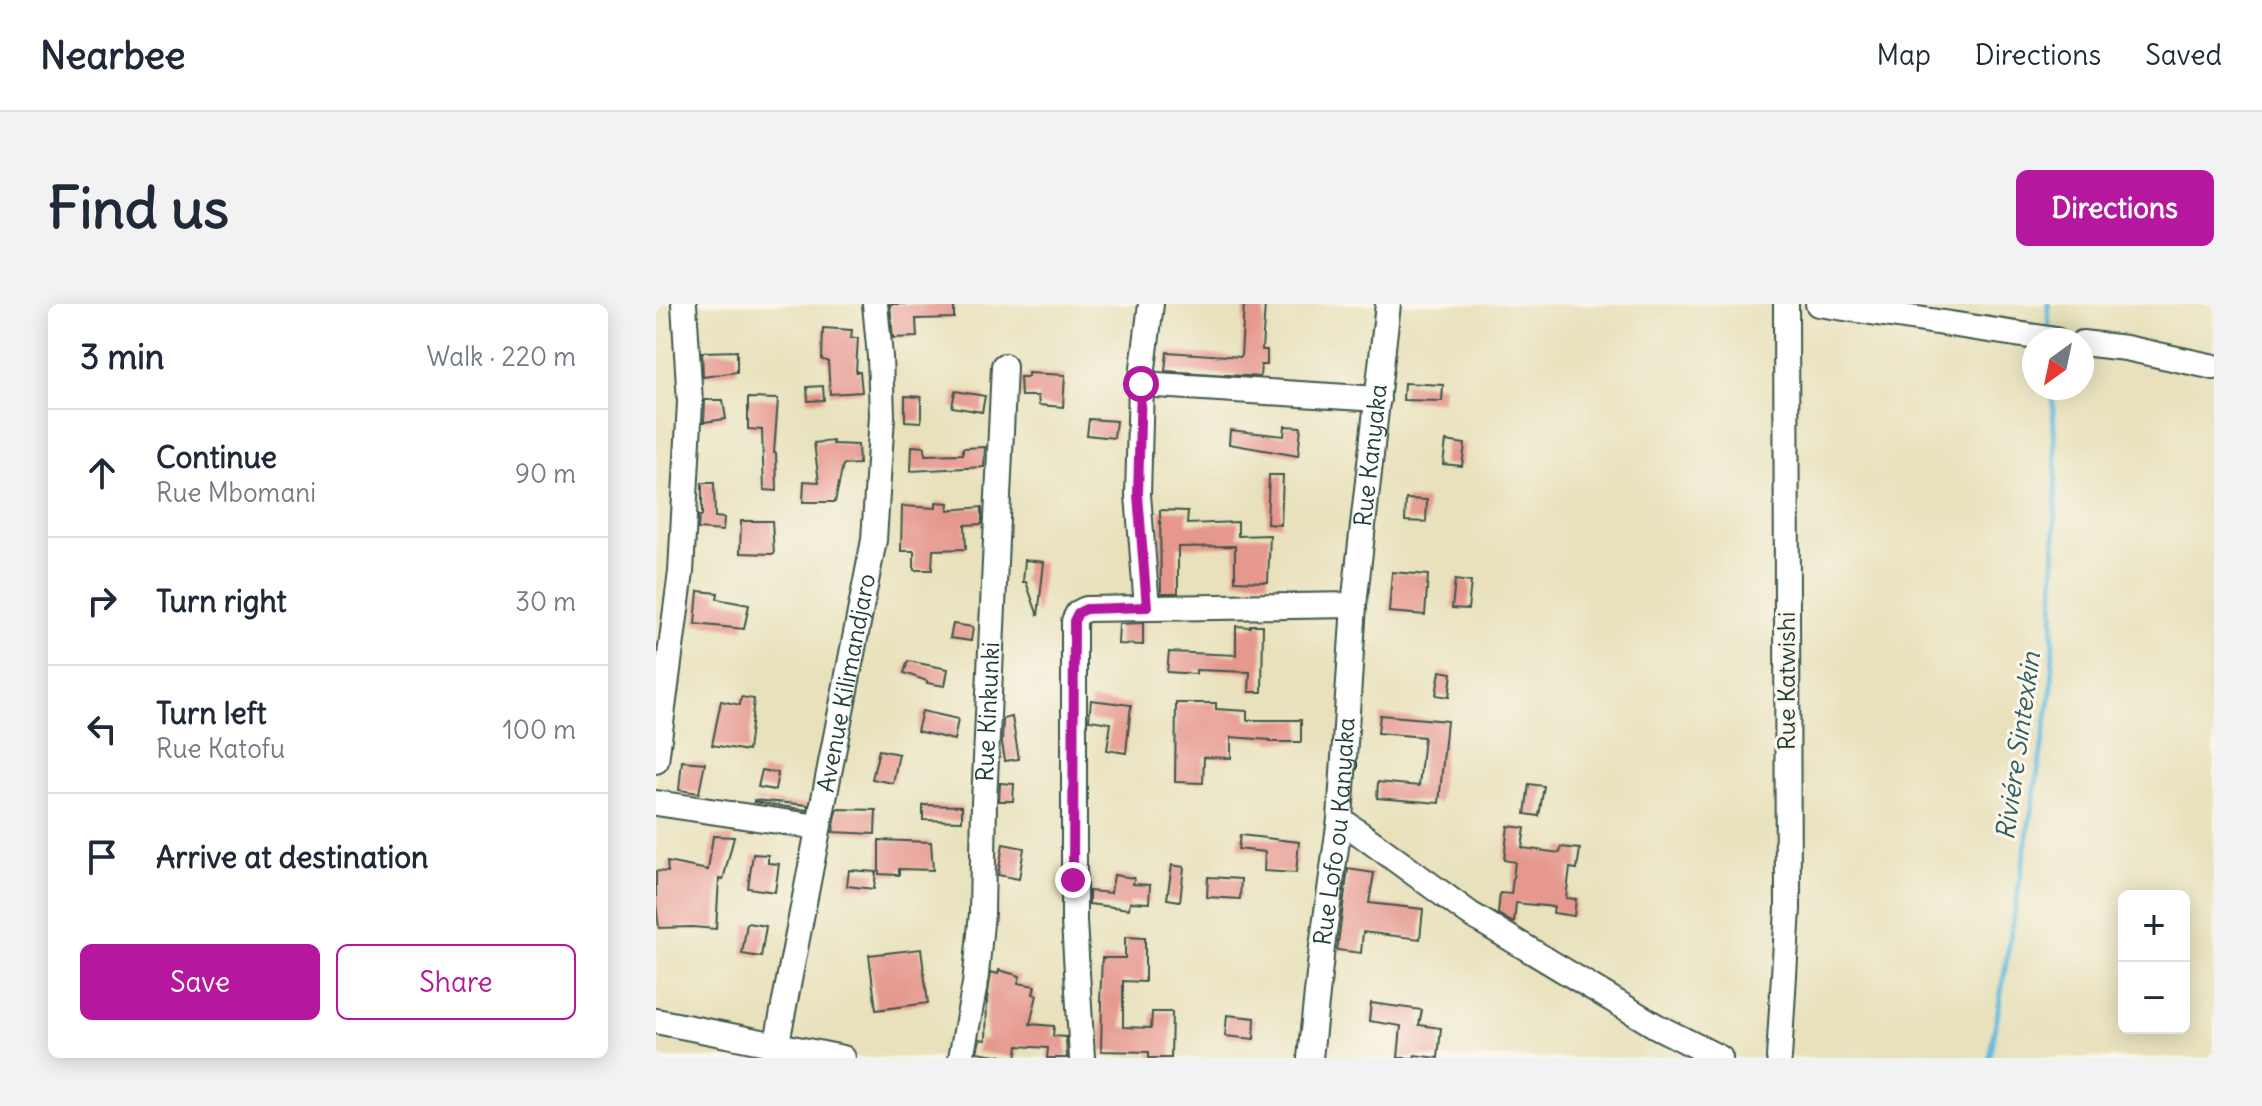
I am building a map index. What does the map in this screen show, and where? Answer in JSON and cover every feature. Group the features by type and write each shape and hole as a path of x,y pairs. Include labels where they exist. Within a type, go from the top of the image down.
{"street":[{"path":"656,761 681,572 690,402 684,304"},
{"name":"Avenue Kilimandjaro","path":"775,1051 874,540 882,416 875,304"},
{"path":"1147,607 1138,495 1141,384 1151,304"},
{"name":"Rue Kanyaka","path":"1354,605 1388,304"},
{"name":"Rue Katwishi","path":"1779,1058 1788,909 1786,304"},
{"path":"1818,304 2022,335"},
{"path":"2094,344 2214,367"},
{"name":"Rue Kinkunki","path":"961,1058 975,984 982,913 984,802 1004,366"},
{"path":"1141,384 1378,399"},
{"path":"1082,1058 1074,921 1074,621 1078,613 1086,609 1147,607 1354,605"},
{"name":"Rue Lofo ou Kanyaka","path":"1310,1058 1340,819 1354,605"},
{"path":"656,803 818,827"},
{"path":"1340,819 1470,914 1656,1026 1720,1058"},
{"path":"656,1021 775,1051 843,1058"}],"building":[{"path":"890,304 954,304 954,318 916,319 917,337 893,338"},
{"path":"1244,304 1265,304 1262,350 1267,350 1267,365 1261,365 1260,377 1165,371 1167,352 1241,357"},
{"path":"823,328 852,330 851,338 858,338 856,372 860,372 862,392 830,394 828,361 822,360"},
{"path":"737,351 737,372 703,377 702,352"},
{"path":"1028,373 1065,375 1063,407 1039,405 1038,396 1021,396 1020,377 1028,377"},
{"path":"1404,383 1443,385 1442,401 1403,400"},
{"path":"823,386 824,400 808,401 807,387"},
{"path":"955,391 985,396 982,412 952,407"},
{"path":"905,396 921,397 921,422 905,421"},
{"path":"748,398 778,399 774,453 777,491 764,490 762,430 748,429"},
{"path":"705,400 723,400 726,419 704,422"},
{"path":"1089,419 1116,421 1114,438 1087,435"},
{"path":"1285,426 1301,427 1298,456 1229,444 1230,430 1284,436"},
{"path":"833,441 833,444 858,445 859,464 843,465 835,502 803,502 804,481 819,482 814,443"},
{"path":"1446,441 1465,444 1462,466 1443,464"},
{"path":"912,446 925,447 925,455 963,454 963,448 985,447 984,467 911,471"},
{"path":"1269,475 1283,475 1281,525 1267,524"},
{"path":"702,483 714,483 715,517 724,518 723,531 698,529 699,516 702,516"},
{"path":"1406,499 1427,500 1426,522 1405,521"},
{"path":"936,502 949,503 948,510 982,507 982,524 965,525 966,549 933,550 932,570 914,570 914,551 901,551 902,506 936,508"},
{"path":"1160,510 1188,511 1187,524 1238,522 1238,536 1270,535 1268,582 1235,581 1235,546 1178,547 1178,593 1161,593"},
{"path":"741,521 772,521 774,554 740,553"},
{"path":"1025,560 1044,562 1038,616 1026,582 1023,582"},
{"path":"1392,572 1428,575 1425,615 1389,612"},
{"path":"1455,580 1471,582 1468,609 1452,608"},
{"path":"698,591 718,593 717,599 749,605 744,629 695,624"},
{"path":"1143,623 1143,645 1118,644 1119,624"},
{"path":"953,624 973,627 971,641 950,638"},
{"path":"1263,625 1262,692 1249,692 1250,672 1167,672 1169,652 1236,655 1236,626"},
{"path":"908,661 948,669 945,686 927,683 904,673"},
{"path":"1440,671 1452,673 1449,697 1436,695"},
{"path":"741,697 754,699 748,751 712,745 721,701 740,705"},
{"path":"1091,700 1131,705 1126,753 1107,750 1111,723 1089,720"},
{"path":"1176,703 1216,703 1216,709 1247,711 1247,720 1301,720 1301,742 1231,737 1231,758 1204,757 1203,783 1175,782"},
{"path":"922,711 958,719 954,740 917,731"},
{"path":"1380,715 1447,721 1439,803 1377,798 1378,782 1419,786 1424,737 1378,733"},
{"path":"1012,717 1019,759 1005,761 1003,719"},
{"path":"879,750 899,754 893,783 872,779"},
{"path":"682,761 705,763 699,793 679,790"},
{"path":"762,770 778,773 775,790 758,787"},
{"path":"1000,783 1014,784 1013,801 999,801"},
{"path":"1529,784 1544,786 1539,816 1525,814"},
{"path":"754,800 808,805 807,810"},
{"path":"923,805 962,806 962,821 923,820"},
{"path":"837,809 876,810 875,834 833,832"},
{"path":"1508,826 1525,828 1522,848 1560,853 1561,847 1580,849 1577,869 1570,868 1566,898 1576,899 1574,916 1553,913 1554,907 1516,903 1514,923 1498,914 1500,893 1511,894 1515,862 1504,860"},
{"path":"1240,835 1299,842 1296,873 1264,871 1265,852 1238,849"},
{"path":"713,836 734,837 723,880 719,879 716,929 659,928 656,871 668,872 667,862 708,870"},
{"path":"879,840 931,842 933,870 899,869 899,875 879,874"},
{"path":"1003,844 1024,848 1019,879 998,875"},
{"path":"753,854 768,855 768,863 779,864 775,892 748,888"},
{"path":"1172,865 1184,867 1180,901 1167,899"},
{"path":"1348,869 1374,873 1369,903 1423,909 1420,939 1363,932 1361,953 1337,950"},
{"path":"849,870 876,872 874,889 847,886"},
{"path":"1114,875 1134,878 1133,884 1150,885 1149,903 1130,902 1129,909 1089,904 1089,891 1111,893"},
{"path":"1208,877 1241,879 1240,899 1207,897"},
{"path":"747,923 766,926 761,957 742,954"},
{"path":"1125,937 1145,938 1145,982 1123,981 1123,1027 1151,1028 1152,1012 1172,1012 1171,1058 1149,1058 1149,1052 1101,1051 1102,958 1125,958"},
{"path":"921,949 928,1003 876,1010 869,955"},
{"path":"999,970 1020,976 1018,983 1035,986 1033,994 1037,995 1030,1024 1054,1026 1053,1036 1066,1037 1067,1058 1047,1058 1048,1048 1018,1046 1016,1058 977,1052 980,1039 986,1040 991,972 998,974"},
{"path":"1371,1003 1422,1010 1419,1025 1441,1028 1438,1058 1415,1055 1414,1058 1398,1058 1401,1026 1369,1021"},
{"path":"1227,1015 1255,1018 1254,1039 1225,1036"}],"waterway":[{"name":"Riviére Sintexkin","path":"2048,304 2049,328"},
{"name":"Riviére Sintexkin","path":"1989,1058 2052,687 2056,466 2053,400"}],"route":[{"path":"1073,880 1074,621 1078,613 1086,609 1147,607 1138,495 1141,384"}]}
